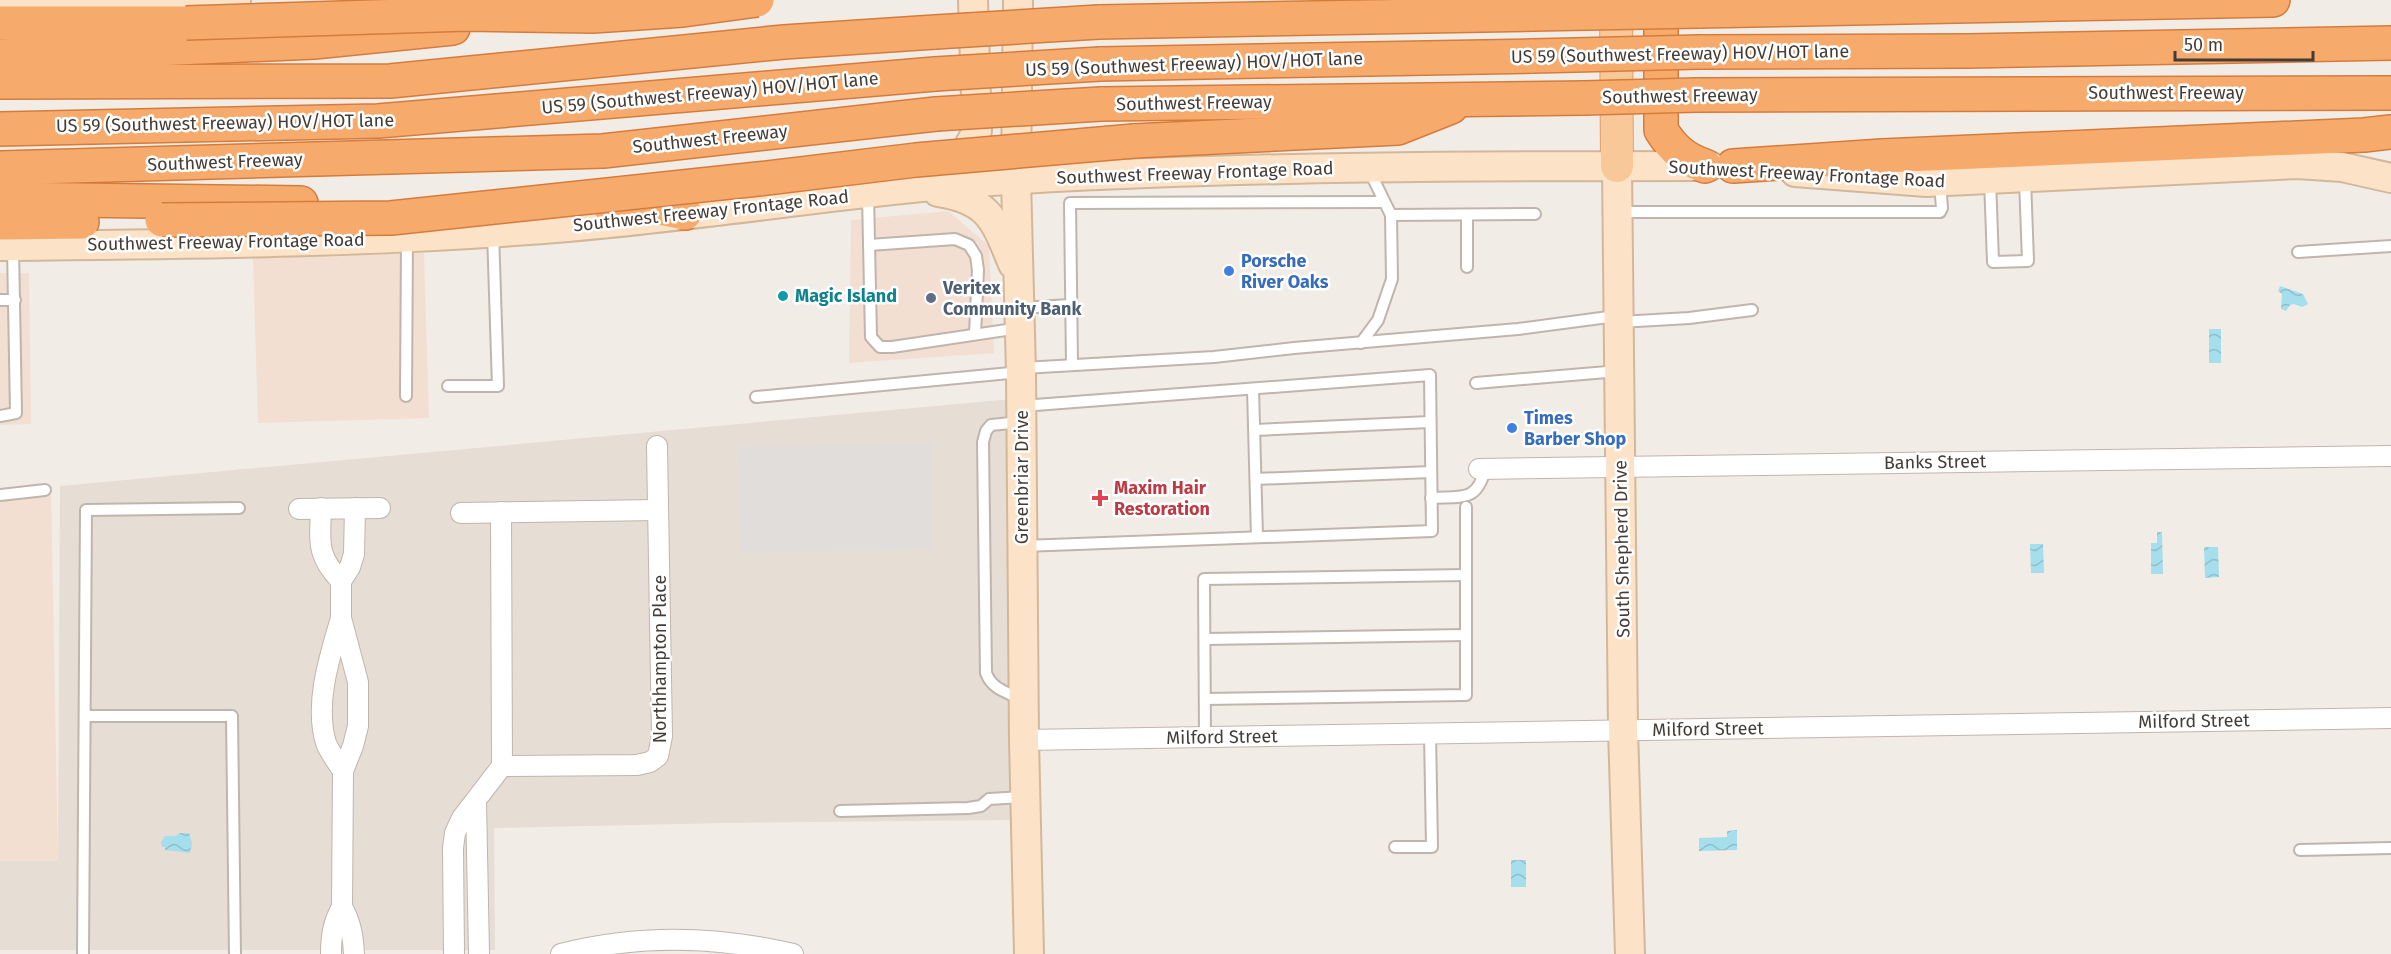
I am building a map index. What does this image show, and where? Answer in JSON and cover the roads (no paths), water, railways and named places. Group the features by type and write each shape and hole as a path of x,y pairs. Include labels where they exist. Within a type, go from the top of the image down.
{"highway":[{"path":"0,56 314,42 603,12 669,0"},
{"path":"0,23 186,23 467,14 593,16 683,10 757,0"},
{"path":"1374,0 1428,15"},
{"path":"1661,0 1661,130 1672,147 1689,161 1719,166 2391,132"},
{"path":"0,82 390,81 784,42 1099,22 2273,0"},
{"name":"US 59 (Southwest Freeway) HOV/HOT lane","path":"0,129 378,121 935,74 1100,64 1700,52 1967,51 2391,43"},
{"name":"Southwest Freeway","path":"0,168 603,151 936,114 1101,104 1697,95 2391,93"},
{"path":"4,238 162,220 391,218 916,160 1134,141 1398,128 1469,99"},
{"path":"0,199 361,204 641,204 685,213"}],"main road":[{"path":"0,3 236,0"},
{"path":"915,189 957,168 977,131 973,0"},
{"name":"Greenbriar Drive","path":"1018,0 1016,179 1022,414 1024,740 1029,954"},
{"name":"South Shepherd Drive","path":"1616,0 1623,730 1630,954"},
{"name":"Southwest Freeway Frontage Road","path":"4,238 407,238 572,226 1016,179 1141,172 1367,167 1719,166 1874,180 1940,181 2297,164 2342,167 2391,178"},
{"path":"915,189 953,195 977,204 995,222 1019,279"}],"street":[{"name":"Northhampton Place","path":"502,766 637,765 650,762 658,756 662,736 657,446"},
{"name":"Banks Street","path":"1482,469 2391,456"},
{"path":"321,508 320,542 323,558 327,567 341,581"},
{"path":"354,954 352,928 342,907 343,771 358,726 358,682 341,618 341,581 350,567 354,554 355,508"},
{"path":"299,509 380,508"},
{"path":"461,513 658,510"},
{"path":"454,954 453,848 455,833 462,818 502,766 501,512"},
{"path":"341,618 324,677 323,729 332,756 343,771"},
{"name":"Milford Street","path":"1024,740 2391,718"},
{"path":"476,801 479,954"},
{"path":"453,886 479,885"},
{"path":"331,954 334,921 342,907"},
{"path":"561,954 615,943 667,939 715,940 793,954"}],"lane":[{"path":"1361,343 1378,320 1392,279 1391,215 1367,167"},
{"path":"1990,179 1993,262 2028,261 2025,177"},
{"path":"1618,212 1940,212 1942,208 1940,181"},
{"path":"868,194 871,337 880,347 975,334 1020,318 1071,305"},
{"path":"1072,365 1070,203 1384,202"},
{"path":"1391,215 1535,214"},
{"path":"1467,215 1467,267"},
{"path":"448,386 498,386 493,232"},
{"path":"0,416 16,413 15,300 4,238"},
{"path":"406,396 407,238"},
{"path":"869,244 955,239 969,245 976,256 978,270 975,334"},
{"path":"2298,252 2391,246"},
{"path":"0,300 15,300"},
{"path":"756,398 1072,365 1214,357 1620,319 1689,318 1752,310"},
{"path":"1476,383 1620,371"},
{"path":"1023,546 1432,531 1430,375 1253,389 1022,414 991,425 986,431 983,442 986,673 989,681 996,688 1024,700"},
{"path":"1253,389 1257,537"},
{"path":"1255,430 1430,422"},
{"path":"1431,498 1466,496 1476,491 1481,485 1482,469"},
{"path":"1256,479 1431,472"},
{"path":"0,495 45,490"},
{"path":"1205,699 1466,695 1466,507"},
{"path":"83,954 86,510 239,508"},
{"path":"1205,737 1204,579 1466,575"},
{"path":"1205,639 1466,635"},
{"path":"85,716 232,716 235,950"},
{"path":"1395,847 1432,847 1430,733"},
{"path":"840,811 968,808 981,806 989,799 1026,797"},
{"path":"2300,850 2391,848"}],"water":[{"path":"2280,286 2303,294 2308,304 2302,307 2290,305 2286,311 2281,309 2282,294 2278,291"},
{"path":"2209,329 2221,329 2221,363 2209,363"},
{"path":"2157,532 2162,532 2163,574 2151,574 2151,543 2157,543"},
{"path":"2030,544 2043,544 2044,573 2031,573"},
{"path":"2204,547 2218,547 2219,577 2205,578"},
{"path":"1737,830 1737,850 1699,851 1699,838 1727,837 1727,831"},
{"path":"179,833 189,833 192,843 190,853 165,850 165,847 162,847 161,842 165,836 176,836"},
{"path":"1511,860 1526,860 1526,887 1511,887"}],"place":[{"name":"Porsche River Oaks","path":"1229,271"},
{"name":"Magic Island","path":"783,296"},
{"name":"Veritex Community Bank","path":"931,298"},
{"name":"Times Barber Shop","path":"1512,428"},
{"name":"Maxim Hair Restoration","path":"1100,498"}]}
